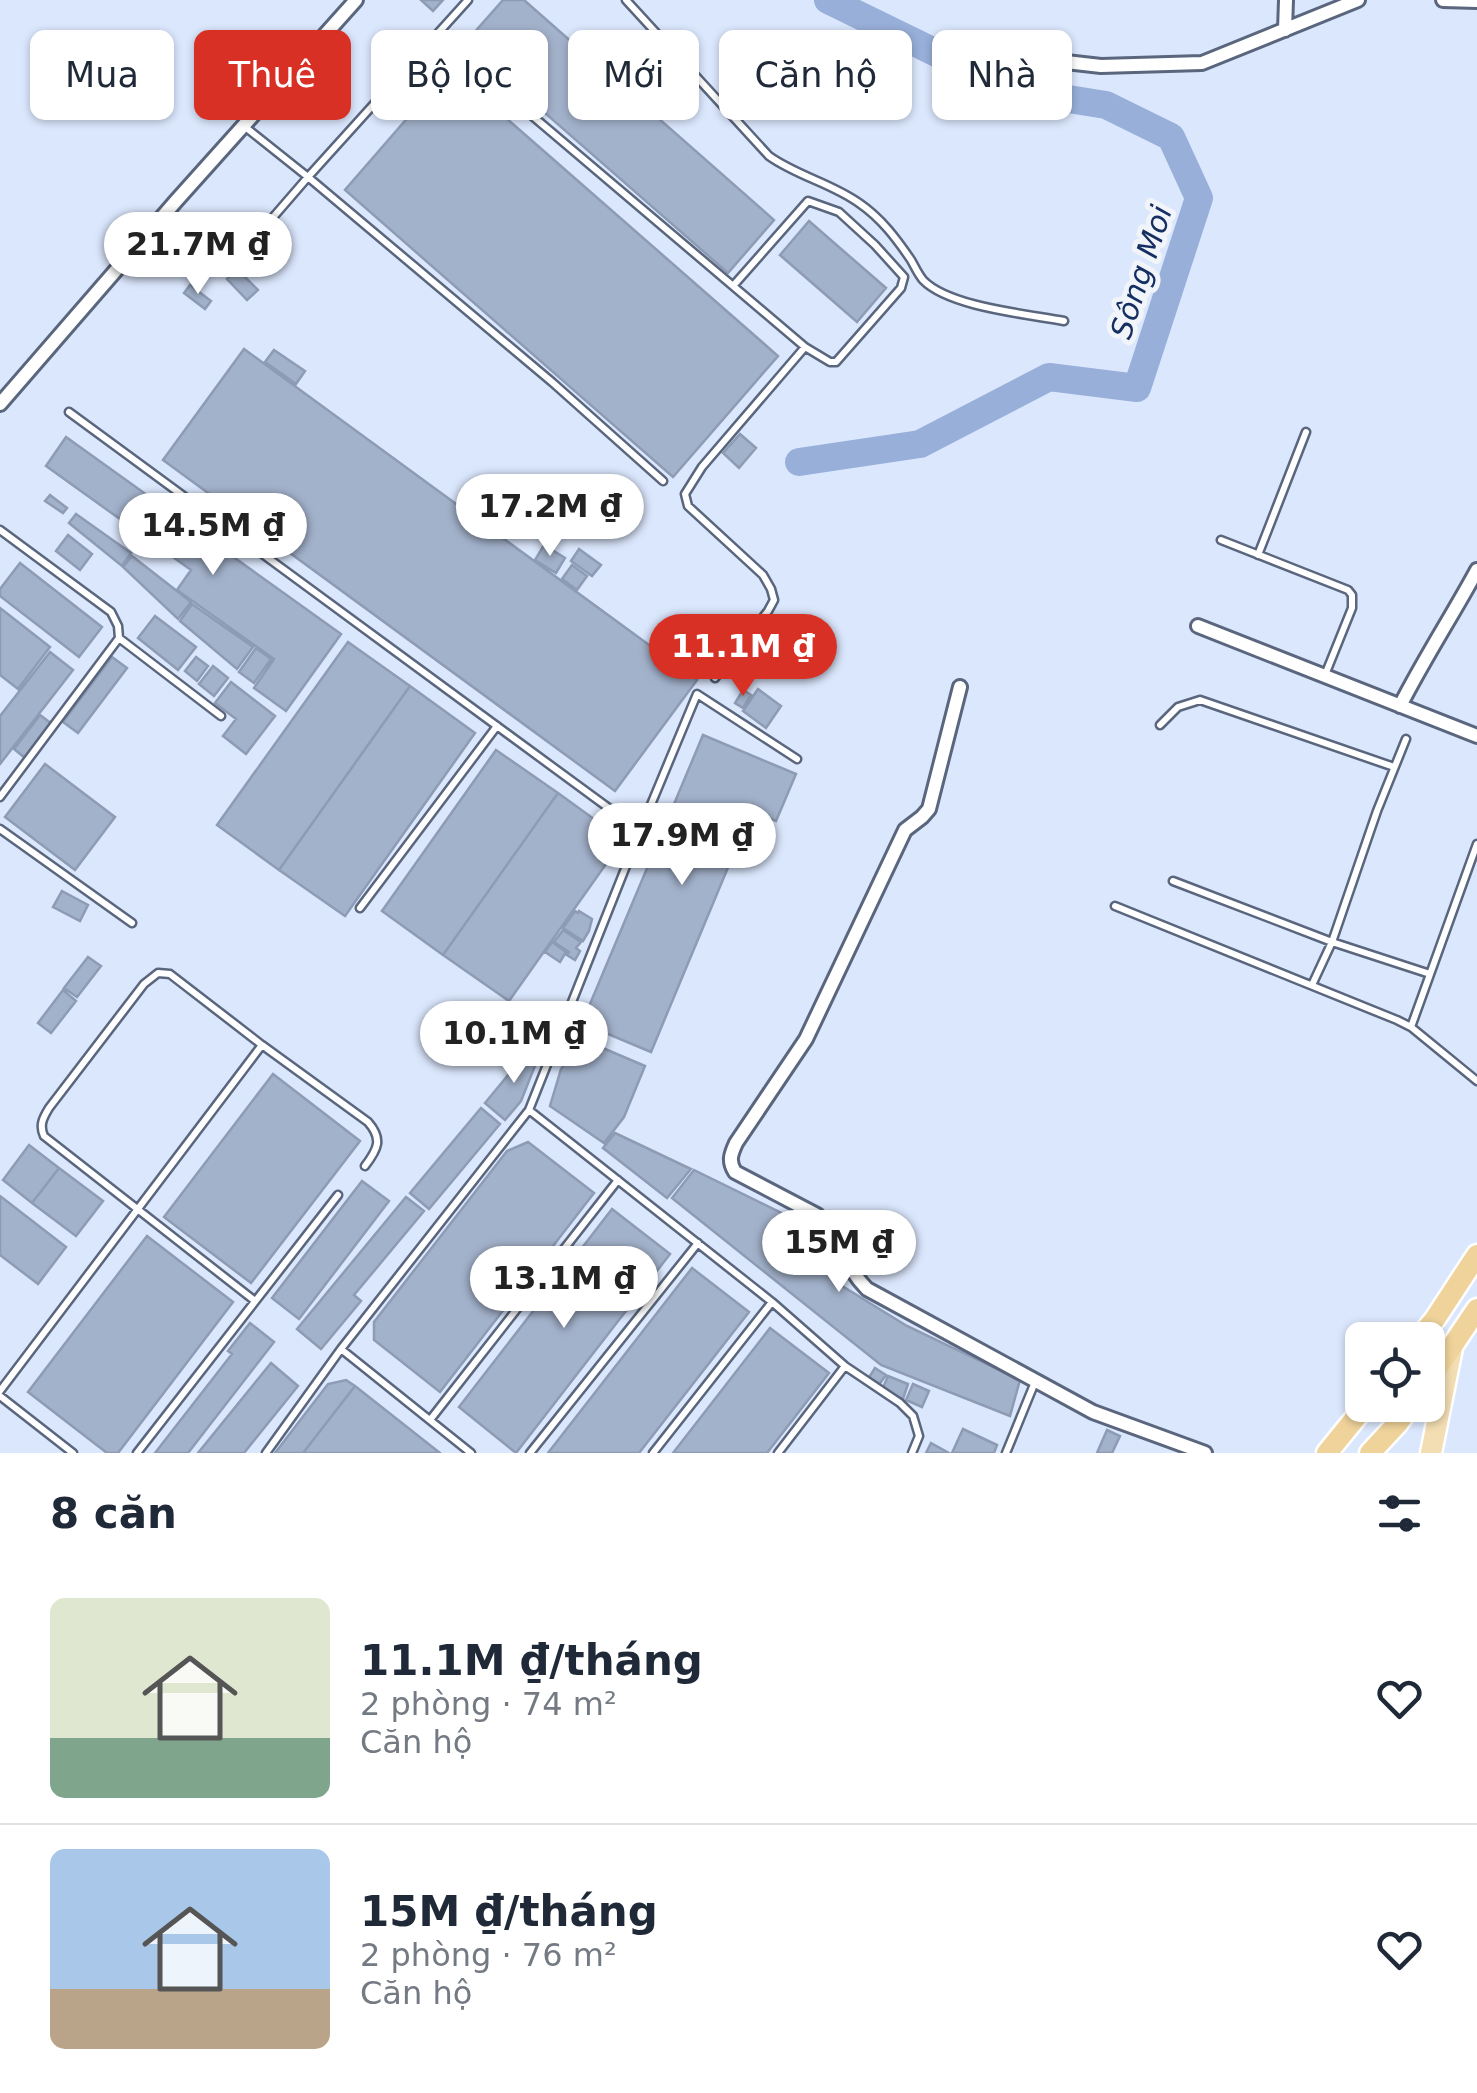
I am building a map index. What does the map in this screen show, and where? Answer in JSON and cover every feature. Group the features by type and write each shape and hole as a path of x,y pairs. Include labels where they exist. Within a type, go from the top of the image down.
{"highway":[{"path":"1433,1322 1477,1255"},
{"path":"1445,1358 1477,1309"},
{"path":"1326,1453 1352,1422"},
{"path":"1370,1453 1396,1422"}],"main road":[{"path":"1431,1453 1452,1348"}],"street":[{"path":"1285,30 1286,0"},
{"path":"1072,63 1101,66 1202,63 1358,0"},
{"path":"1443,0 1477,1"},
{"path":"0,404 357,1"},
{"path":"1400,706 1477,570"},
{"path":"1198,626 1477,736"},
{"path":"960,687 928,809 905,830 806,1039 736,1143 730,1164 734,1172 818,1215 854,1276 868,1288 1093,1412 1206,1453"}],"lane":[{"path":"441,30 468,0"},
{"path":"626,0 769,156 785,168 838,190 876,216 922,279 934,289 967,303 1064,321"},
{"path":"231,266 371,108"},
{"path":"537,120 805,348 830,362 836,362 900,288 904,277 839,212 808,201 733,286"},
{"path":"244,126 664,480"},
{"path":"715,678 774,600 763,575 688,506 685,494 702,467 805,348"},
{"path":"69,412 640,831"},
{"path":"1258,555 1306,432"},
{"path":"0,530 110,612 118,626 118,638 0,797"},
{"path":"1221,540 1348,590 1352,595 1352,608 1324,676"},
{"path":"118,638 221,716"},
{"path":"266,1453 341,1349 530,1110 697,694 797,759"},
{"path":"1160,725 1178,707 1200,700 1394,767"},
{"path":"360,908 497,726"},
{"path":"1312,984 1332,942 1406,739"},
{"path":"0,829 132,923"},
{"path":"1411,1027 1477,844"},
{"path":"1173,881 1332,942 1430,974"},
{"path":"1115,906 1411,1027 1477,1080"},
{"path":"255,1301 44,1136 40,1128 50,1108 151,976 170,974 368,1122 379,1141 377,1151 365,1166"},
{"path":"73,1453 0,1393 262,1046"},
{"path":"530,1110 772,1302 846,1366 900,1403 913,1416 919,1436 912,1453"},
{"path":"430,1420 618,1180"},
{"path":"137,1453 338,1195"},
{"path":"530,1453 698,1243"},
{"path":"653,1453 772,1302"},
{"path":"341,1349 471,1453"},
{"path":"778,1453 846,1366"},
{"path":"1006,1453 1036,1380"}],"building":[{"path":"421,0 443,0 433,11"},
{"path":"503,0 524,0 568,39 568,120 660,120 774,220 728,273 548,116 548,30 476,30"},
{"path":"406,120 508,120 778,356 673,477 345,190"},
{"path":"809,221 886,288 857,322 780,255"},
{"path":"237,269 258,290 247,300 227,279"},
{"path":"190,285 211,301 205,309 184,293"},
{"path":"244,349 697,680 615,791 163,460"},
{"path":"274,350 305,371 296,384 265,362"},
{"path":"740,434 756,448 739,468 723,453"},
{"path":"66,437 341,634 286,711 254,688 274,659 177,590 191,570 46,466"},
{"path":"50,495 67,508 63,513 45,501"},
{"path":"76,514 131,553 122,566 69,523"},
{"path":"68,535 92,554 80,570 56,551"},
{"path":"544,545 565,558 556,573 535,560"},
{"path":"579,549 601,565 592,576 571,561"},
{"path":"132,556 191,602 178,619 123,567"},
{"path":"20,563 102,627 79,657 0,596 0,589"},
{"path":"572,565 587,576 577,590 562,579"},
{"path":"192,604 253,647 237,669 180,621"},
{"path":"0,608 50,647 18,689 0,675"},
{"path":"155,616 196,647 178,670 138,638"},
{"path":"348,642 410,686 279,870 217,825"},
{"path":"256,648 271,659 254,683 239,672"},
{"path":"50,652 73,670 0,764 0,716"},
{"path":"112,657 127,668 78,733 63,722"},
{"path":"196,657 208,666 197,681 185,671"},
{"path":"213,666 228,678 214,696 199,684"},
{"path":"231,682 275,716 246,754 223,736 236,719 215,703"},
{"path":"410,686 475,733 345,916 279,870"},
{"path":"758,689 781,706 766,728 743,711"},
{"path":"743,690 751,695 743,708 735,703"},
{"path":"40,715 52,724 25,758 14,749"},
{"path":"703,735 796,774 776,821 752,810 651,1052 582,1023"},
{"path":"496,750 558,793 443,955 382,911"},
{"path":"45,764 115,817 75,870 5,817"},
{"path":"558,793 623,840 509,1001 443,955"},
{"path":"62,891 88,905 80,921 53,907"},
{"path":"575,911 592,919 583,941 563,928"},
{"path":"563,930 581,942 575,960 554,942"},
{"path":"552,942 566,952 560,962 545,952"},
{"path":"88,957 101,966 77,997 64,988"},
{"path":"63,990 76,1001 51,1033 38,1023"},
{"path":"584,1040 645,1066 624,1117 604,1143 550,1106 561,1069"},
{"path":"532,1046 540,1053 521,1101 505,1120 485,1103"},
{"path":"273,1074 360,1141 251,1283 164,1217"},
{"path":"481,1108 500,1124 429,1209 410,1193"},
{"path":"615,1133 691,1169 667,1198 603,1148"},
{"path":"528,1142 594,1193 440,1392 374,1340 374,1322 507,1151"},
{"path":"29,1145 59,1168 32,1203 3,1180"},
{"path":"59,1168 103,1201 76,1236 32,1203"},
{"path":"694,1170 802,1223 839,1284 907,1326 1020,1380 1010,1416 881,1365 672,1198"},
{"path":"362,1181 389,1201 299,1319 272,1298"},
{"path":"0,1196 66,1247 38,1284 0,1255"},
{"path":"406,1197 424,1211 354,1295 361,1301 321,1349 297,1329"},
{"path":"612,1209 670,1254 516,1453 459,1407"},
{"path":"147,1236 233,1302 118,1453 107,1453 28,1392"},
{"path":"692,1268 749,1312 639,1453 548,1453"},
{"path":"250,1323 274,1342 188,1453 155,1453 232,1354 228,1351"},
{"path":"770,1328 829,1373 767,1453 673,1453"},
{"path":"271,1363 298,1386 244,1453 198,1453"},
{"path":"875,1368 886,1375 878,1386 868,1379"},
{"path":"888,1376 908,1384 903,1399 882,1390"},
{"path":"346,1380 355,1386 303,1453 275,1453 328,1384"},
{"path":"913,1384 929,1391 922,1407 906,1400"},
{"path":"355,1386 440,1453 303,1453"},
{"path":"963,1429 997,1445 994,1453 952,1453"},
{"path":"1107,1430 1120,1436 1112,1453 1097,1453"},
{"path":"931,1443 949,1453 926,1453"}],"waterway":[{"name":"Sông Moi","path":"799,462 920,444 1049,377 1137,388 1199,198 1171,137 1106,105 1012,90 828,0"}]}
